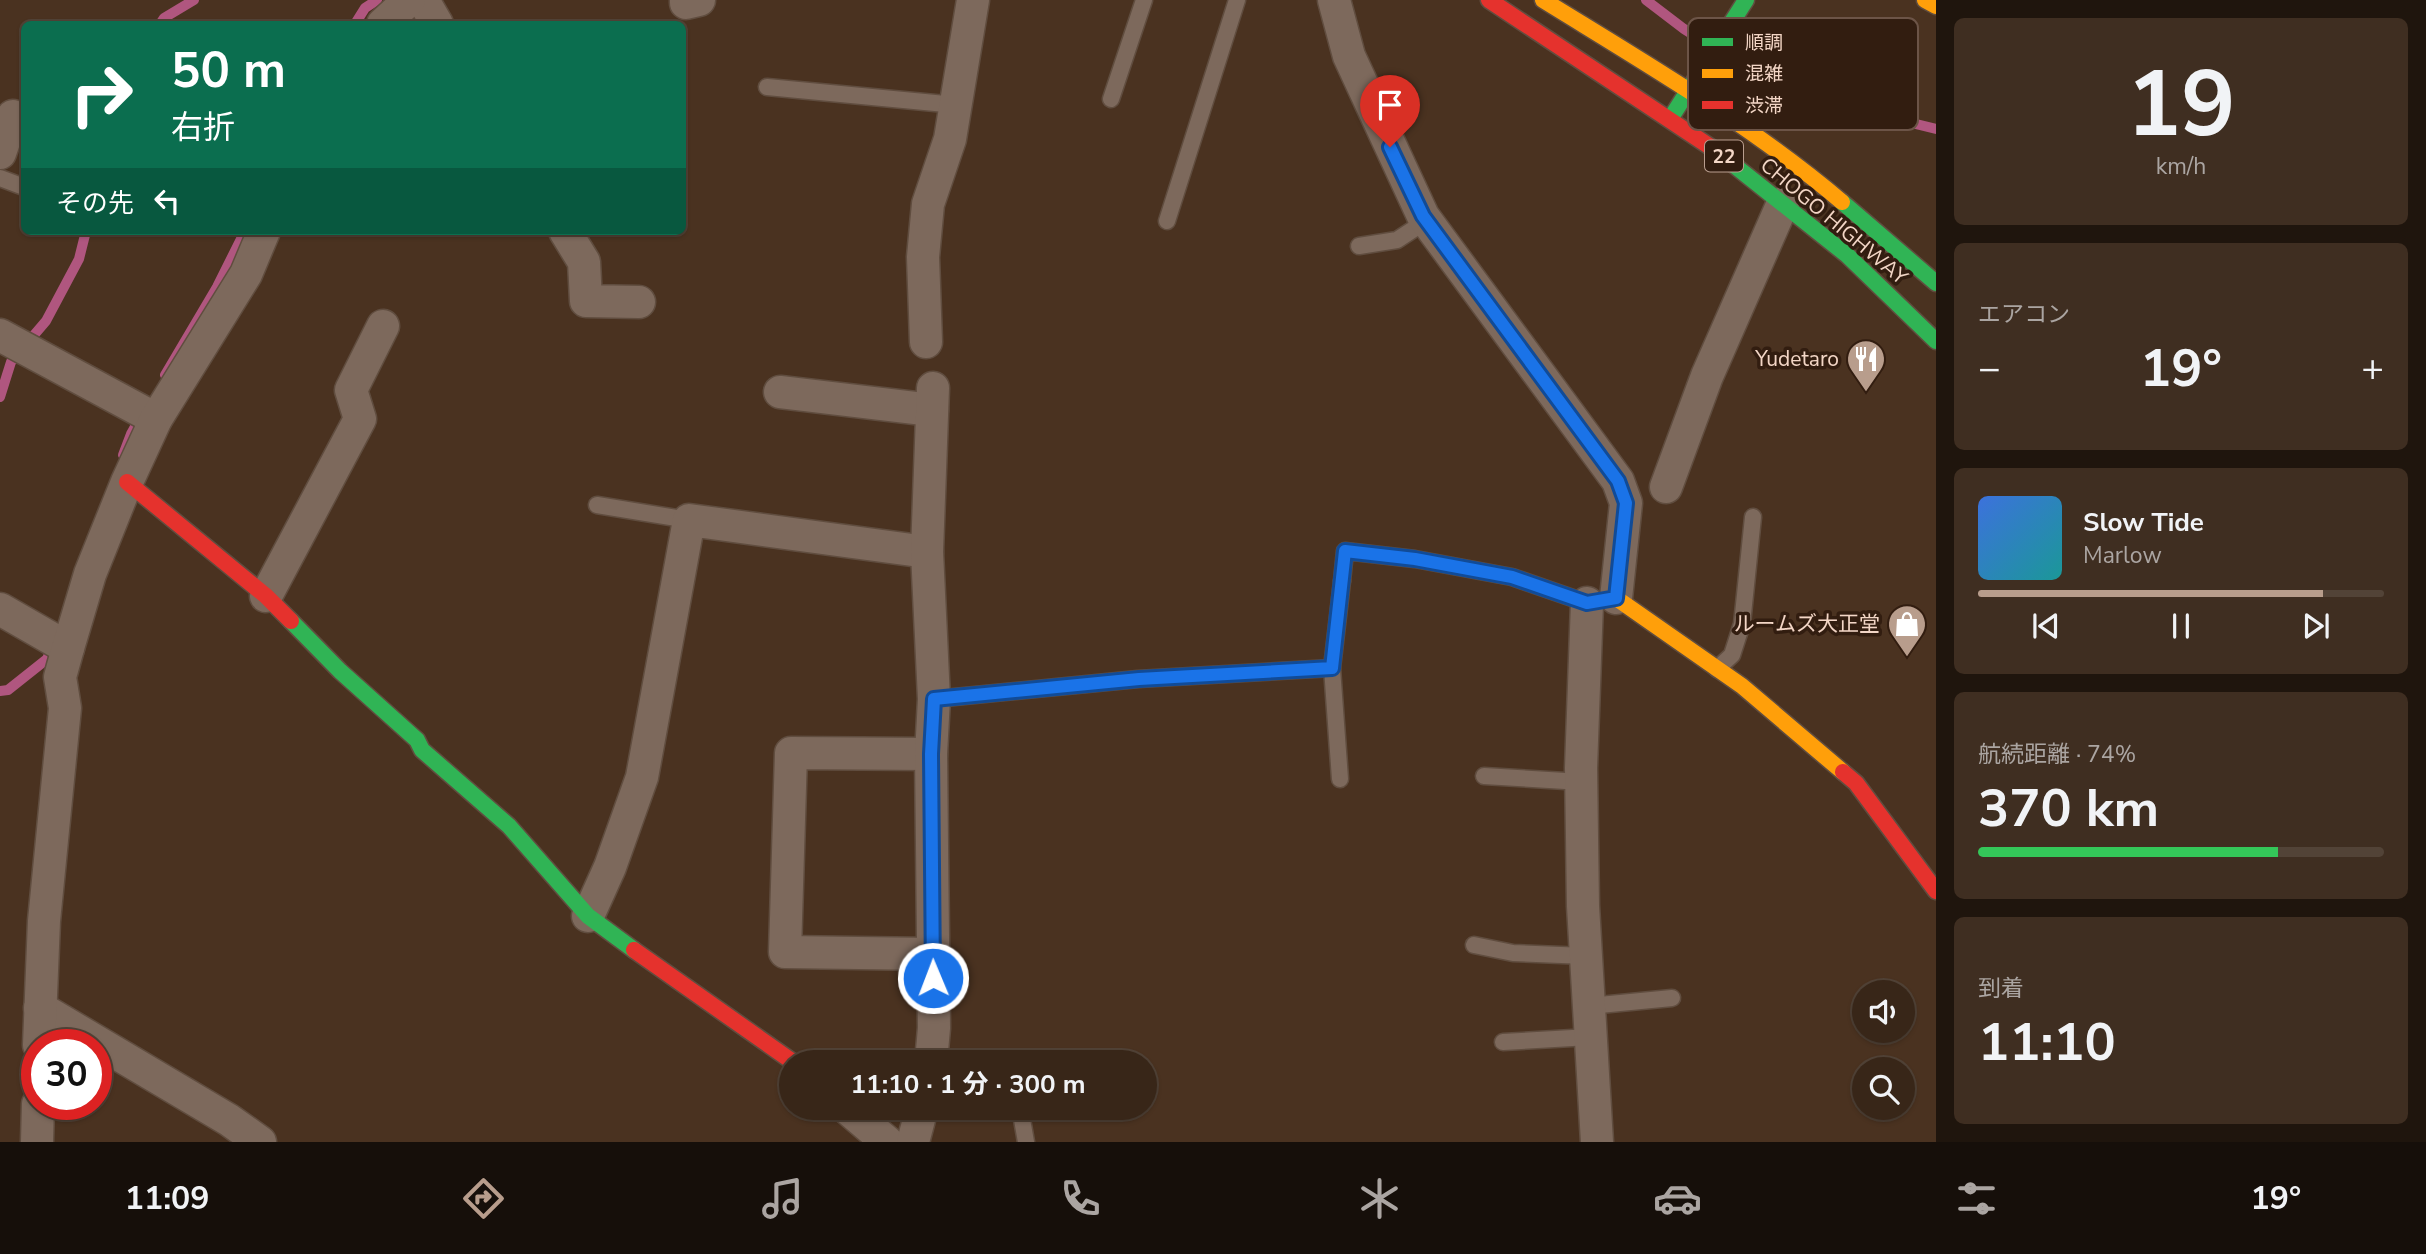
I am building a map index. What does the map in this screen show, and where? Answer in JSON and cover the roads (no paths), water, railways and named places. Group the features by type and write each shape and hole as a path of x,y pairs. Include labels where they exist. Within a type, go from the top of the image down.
{"street":[{"path":"386,21 409,0"},
{"path":"423,0 434,21"},
{"path":"686,0 686,3 699,0"},
{"path":"926,342 923,257 928,204 950,139 973,0"},
{"path":"1334,0 1349,56 1378,124 1426,221 1618,481 1626,503 1601,600 1582,782 1586,956 1597,1142"},
{"name":"CHOGO HIGHWAY","path":"1489,0 1671,118 1724,156 1847,255 1936,341"},
{"name":"CHOGO HIGHWAY","path":"1543,0 1688,89"},
{"path":"1733,18 1745,0"},
{"path":"1925,0 1936,6"},
{"path":"1671,118 1688,89"},
{"path":"0,153 13,116"},
{"name":"CHOGO HIGHWAY","path":"1745,130 1818,182 1936,284"},
{"path":"1666,487 1707,376 1783,203"},
{"path":"39,1029 44,921 65,708 60,677 68,648 90,574 156,419 246,274 262,235"},
{"path":"567,235 584,262 586,301 639,302"},
{"path":"266,597 360,419 351,390 383,326"},
{"path":"0,335 156,419"},
{"path":"780,392 933,399 927,552 934,699 931,754 932,1050"},
{"path":"127,482 266,597 340,671 417,740 422,750 509,826 588,916 779,1052"},
{"path":"588,916 610,867 642,777 689,520 927,552"},
{"path":"934,699 1139,679 1332,668 1345,551 1415,559 1512,577 1601,600 1742,686 1856,783 1936,891"},
{"path":"0,609 68,648"},
{"path":"931,754 791,754 785,952 932,954"},
{"path":"40,1008 229,1120 260,1142"},
{"path":"37,1142 38,1120"},
{"path":"861,1120 887,1142"},
{"path":"913,1142 919,1120"}],"lane":[{"path":"1111,99 1144,0"},
{"path":"1167,221 1237,0"},
{"path":"767,87 956,105"},
{"path":"0,178 21,186"},
{"path":"1359,246 1397,240 1426,221"},
{"path":"597,505 689,520"},
{"path":"1717,669 1732,655 1742,624 1753,517"},
{"path":"1332,668 1340,779"},
{"path":"1484,776 1582,782"},
{"path":"1474,945 1513,953 1586,956"},
{"path":"1503,1042 1589,1022 1672,998"},
{"path":"1022,1120 1026,1142"}],"waterway":[{"path":"162,21 194,0"},
{"path":"357,21 365,8 377,0"},
{"path":"1646,0 1688,32"},
{"path":"1918,125 1936,129"},
{"path":"0,397 11,362 46,321 79,259 85,235"},
{"path":"165,375 217,287 243,235"},
{"path":"123,455 141,416"},
{"path":"0,691 8,690 47,659 53,644"}],"place":[{"name":"Yudetaro","path":"1866,393"},
{"name":"ルームズ大正堂","path":"1907,658"}]}
